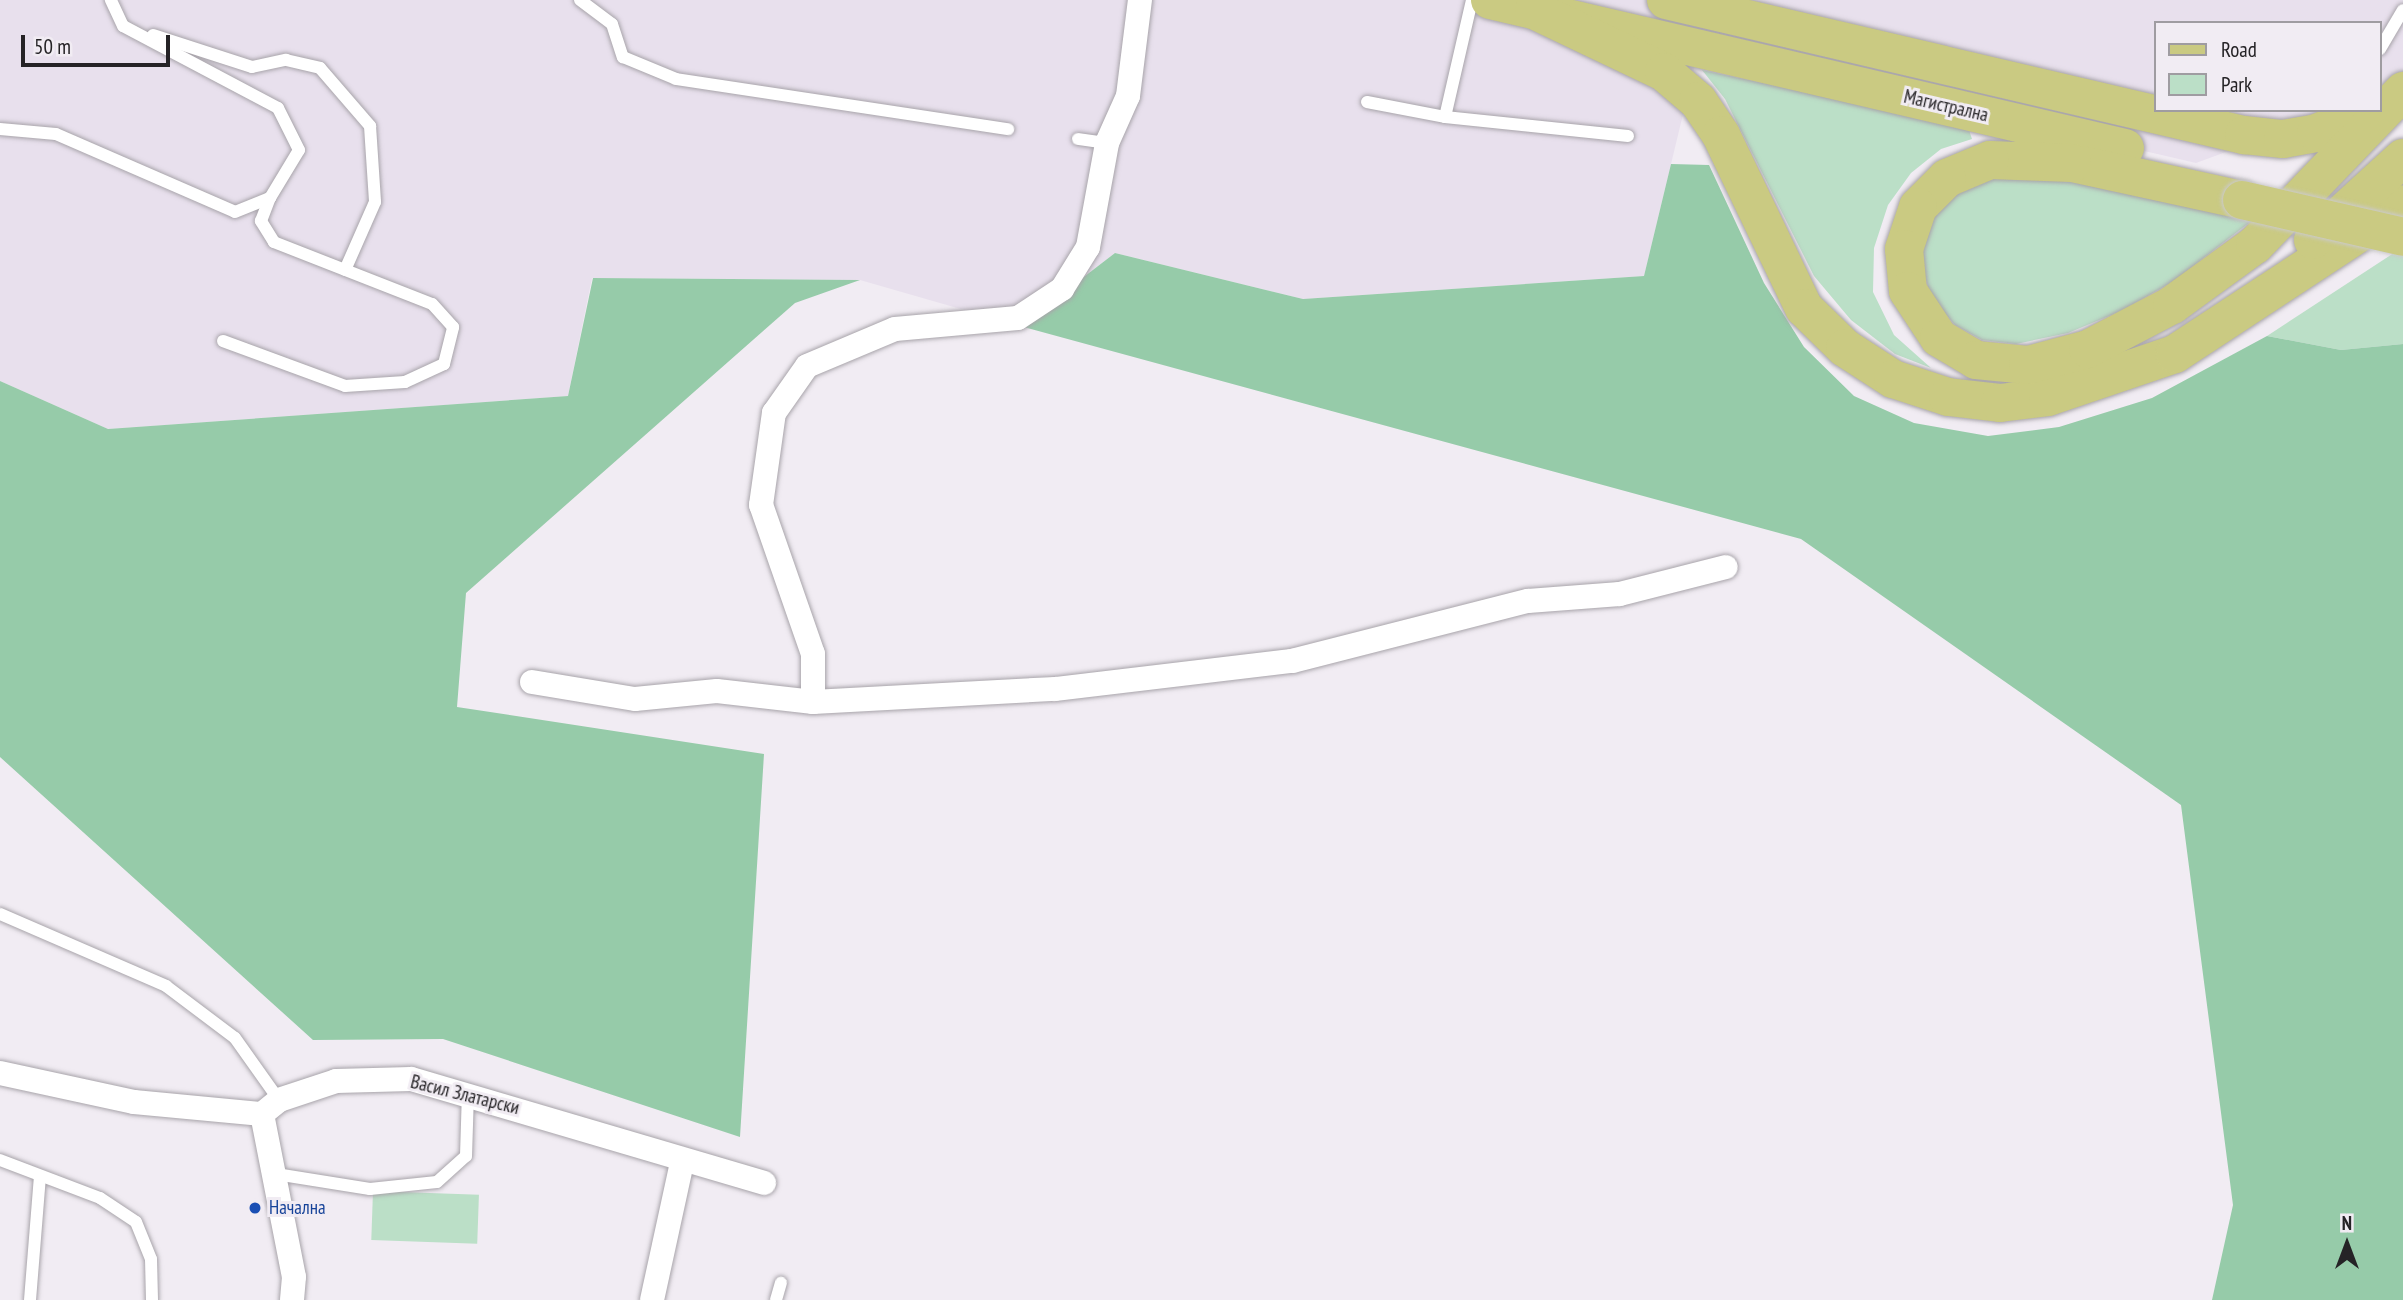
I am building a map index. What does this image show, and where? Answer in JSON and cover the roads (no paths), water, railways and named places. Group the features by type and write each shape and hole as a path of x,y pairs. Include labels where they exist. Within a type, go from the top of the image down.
{"main road":[{"name":"Магистрална","path":"1490,0 2252,190 2403,211"},
{"path":"1666,0 2244,135 2283,139 2316,133 2368,112"},
{"path":"1534,10 1664,72 1698,101 1721,135 1804,308 1845,348 1893,379 1961,399 2000,403 2048,397 2165,358 2219,326 2403,204"},
{"path":"2403,90 2382,112 2255,245 2172,305 2088,349 2028,365 1976,360 1939,338 1908,291 1904,249 1918,206 1947,178 1990,160 2071,163 2252,190 2403,237"},
{"path":"2382,104 2403,90"},
{"path":"2219,326 2403,158"}],"street":[{"path":"814,702 813,654 761,505 774,413 807,366 895,330 1018,318 1062,289 1088,247 1107,143 1128,96 1140,0"},
{"path":"532,682 635,699 717,691 814,702 1056,689 1292,661 1528,601 1620,594 1726,567"},
{"name":"Васил Златарски","path":"0,1073 134,1102 271,1107 336,1081 411,1079 468,1094 682,1162 764,1182"},
{"path":"271,1107 276,1174 294,1293"},
{"path":"652,1300 682,1162"}],"lane":[{"path":"111,0 122,26 278,108 299,150 270,198 261,221 274,242 432,304 453,327 444,364 405,382 345,386 223,341"},
{"path":"580,0 612,24 623,57 676,79 1008,129"},
{"path":"1446,117 1472,0"},
{"path":"2382,45 2403,7 2402,0"},
{"path":"122,26 252,67 286,60 320,68 370,126 373,150 375,202 345,270"},
{"path":"1367,102 1446,117 1628,136"},
{"path":"0,129 56,134 235,212 270,198"},
{"path":"1078,139 1107,143"},
{"path":"0,914 166,986 235,1038 271,1107"},
{"path":"276,1174 370,1189 437,1182 466,1156 468,1094"},
{"path":"0,1160 100,1198 136,1222 151,1259 152,1300"},
{"path":"30,1300 40,1176"},
{"path":"776,1300 781,1283"}],"place":[{"name":"Начална","path":"255,1208"}]}
